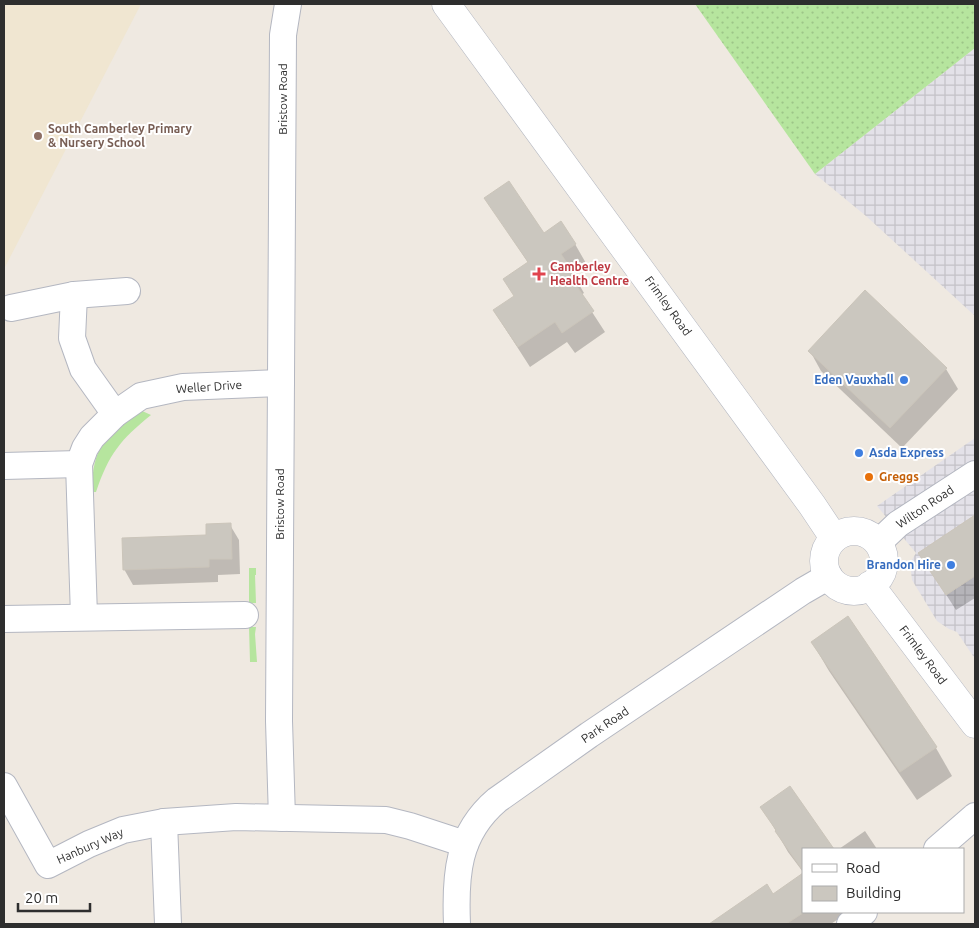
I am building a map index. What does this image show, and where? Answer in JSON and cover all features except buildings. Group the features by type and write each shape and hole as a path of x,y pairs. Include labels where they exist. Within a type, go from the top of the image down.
{"main road":[{"name":"Frimley Road","path":"446,4 807,497 834,538"},
{"path":"854,530 864,532 878,543 884,557 883,567 879,577 870,586 861,590 850,590 840,587 832,581 825,569 824,559 826,548 834,538 843,532 854,530"},
{"name":"Frimley Road","path":"870,586 975,724"}],"street":[{"name":"Bristow Road","path":"282,818 279,721 283,35 288,4"},
{"path":"11,308 74,295 127,291"},
{"path":"74,295 72,338 83,369 115,414"},
{"name":"Weller Drive","path":"84,616 79,464 85,448 92,437 115,414 141,396 183,387 281,383"},
{"path":"4,466 79,464"},
{"name":"Wilton Road","path":"878,543 898,524 975,474"},
{"name":"Park Road","path":"457,924 456,895 459,862 475,822 484,810 740,633 829,576"},
{"path":"4,618 245,615"},
{"name":"Hanbury Way","path":"4,786 48,865 89,844 123,830 164,822 236,817 282,818"},
{"path":"938,848 975,816"},
{"path":"282,818 386,820 465,844"},
{"path":"164,822 168,924"},
{"path":"850,924 863,913"}],"shaded area":[{"name":"South Camberley Primary & Nursery School","path":"4,4 141,4 4,269"},
{"path":"975,48 975,316 866,216 815,174"},
{"path":"975,438 975,659 957,632 937,621 912,580 910,563 916,553 877,506"}],"green space":[{"path":"695,4 975,4 975,48 815,174"},
{"path":"140,410 151,415 123,440 106,467 96,492 92,492 95,463 103,444 118,427"},
{"path":"249,568 256,568 256,603 249,603"},
{"path":"249,627 256,627 257,662 250,662"}],"place":[{"name":"South Camberley Primary & Nursery School","path":"38,136"},
{"name":"Camberley Health Centre","path":"539,274"},
{"name":"Eden Vauxhall","path":"904,380"},
{"name":"Asda Express","path":"859,453"},
{"name":"Greggs","path":"869,477"},
{"name":"Brandon Hire","path":"951,565"}]}
